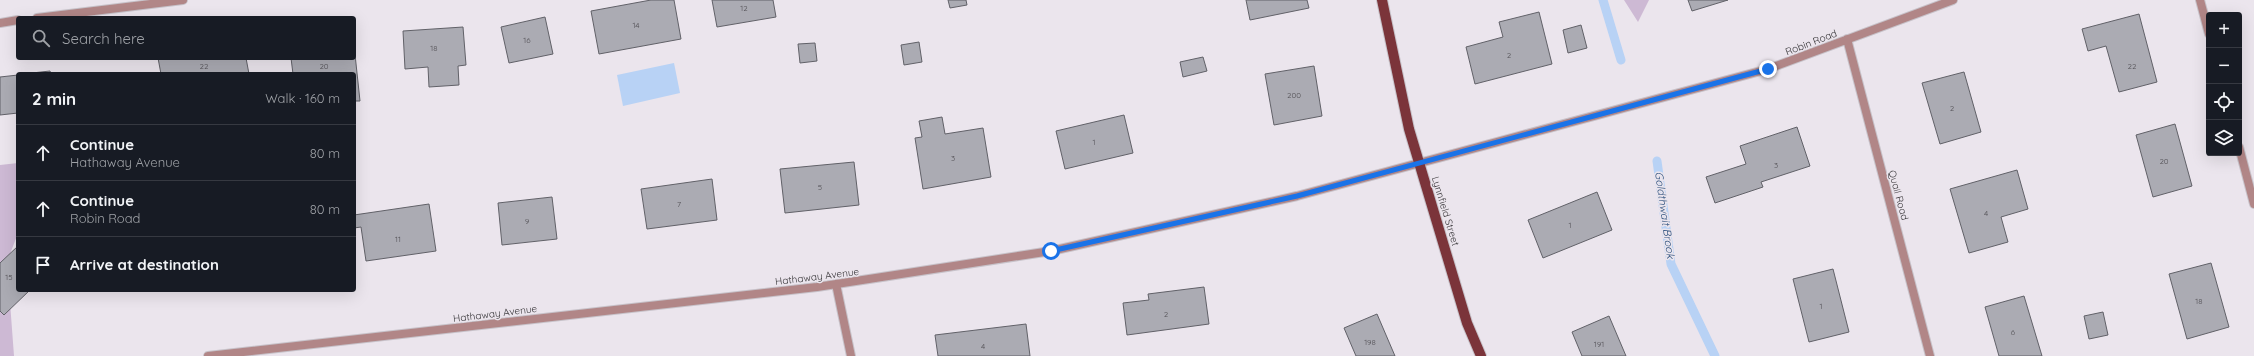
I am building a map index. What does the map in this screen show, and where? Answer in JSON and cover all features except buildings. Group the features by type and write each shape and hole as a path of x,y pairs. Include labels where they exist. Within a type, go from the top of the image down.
{"main road":[{"name":"Lynnfield Street","path":"1382,0 1409,128 1467,323 1481,356"}],"street":[{"path":"53,16 183,0"},
{"name":"Robin Road","path":"1420,164 1768,69 1953,0"},
{"path":"2200,0 2206,23"},
{"path":"0,23 16,20"},
{"name":"Quail Road","path":"1847,39 1930,356"},
{"path":"2241,156 2254,204"},
{"name":"Hathaway Avenue","path":"208,356 836,284 1051,251 1297,196 1420,164"},
{"path":"836,284 851,356"}],"shaded area":[{"path":"1624,0 1649,0 1638,22"},
{"path":"16,163 16,238 7,262 14,356 0,356 0,165"}],"water":[{"path":"674,63 680,93 623,106 617,75"}],"waterway":[{"name":"Goldthwait Brook","path":"1603,0 1621,60"},
{"name":"Goldthwait Brook","path":"1657,161 1671,264 1715,356"}],"route":[{"path":"1051,251 1297,196 1768,69"}]}
